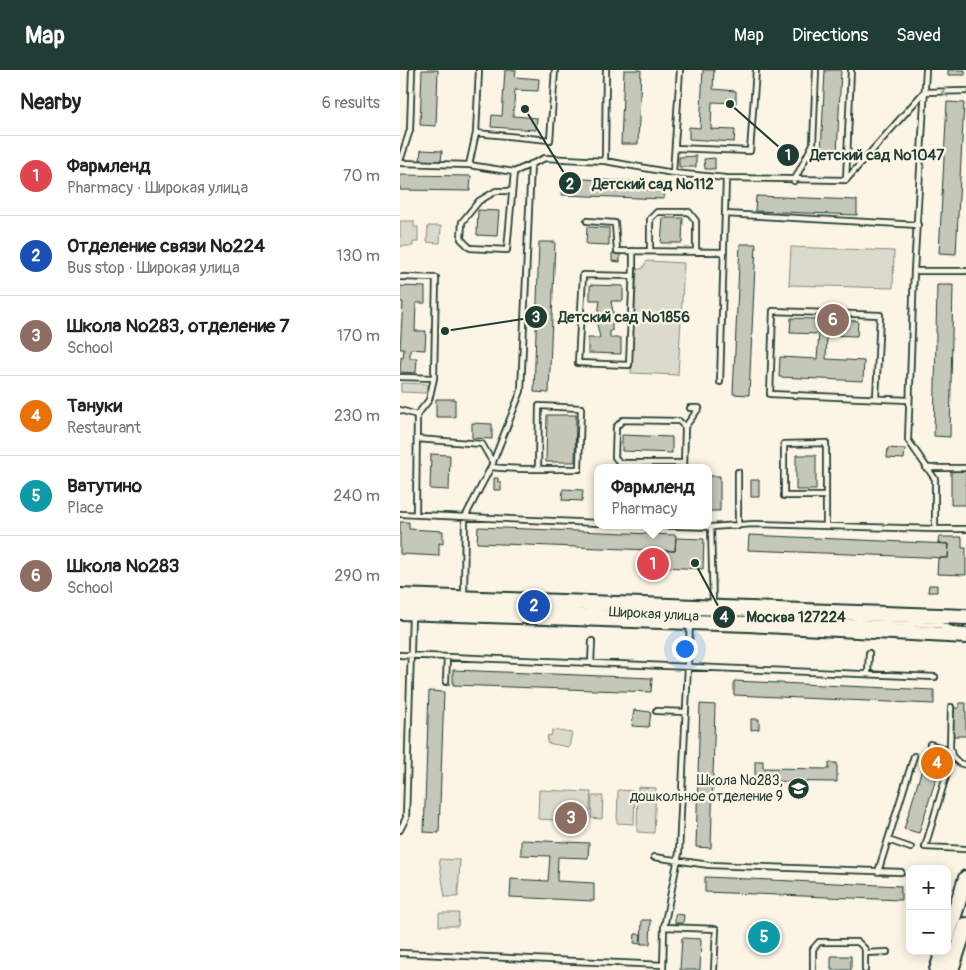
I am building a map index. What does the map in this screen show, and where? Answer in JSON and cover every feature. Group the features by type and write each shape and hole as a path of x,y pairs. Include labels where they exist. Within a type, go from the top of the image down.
{"main road":[{"name":"Широкая улица","path":"400,596 464,598 620,612 690,622 966,635"},
{"name":"Широкая улица","path":"406,612 620,612 714,608 966,618"},
{"path":"951,925 966,878"},
{"path":"951,970 966,925"},
{"path":"937,970 942,955"}],"lane":[{"path":"412,70 410,130 400,162 469,165 514,172 545,158 605,161 673,173 726,178 794,181 846,180 924,92 966,92"},
{"path":"469,165 476,133 479,70"},
{"path":"476,133 550,140 555,70"},
{"path":"605,161 606,70"},
{"path":"673,173 680,70"},
{"path":"675,148 750,151 756,70"},
{"path":"794,181 813,144 816,70"},
{"path":"846,180 851,70"},
{"path":"926,70 914,271 908,440 935,479 935,529"},
{"path":"464,598 465,517 492,465 521,391 531,164"},
{"path":"512,191 496,191 479,201 462,222 461,239 470,248 507,250 514,172"},
{"path":"720,382 726,178"},
{"path":"650,251 650,220 657,212 689,212 696,221 696,252"},
{"path":"726,214 918,225"},
{"path":"587,221 615,223 617,251 724,252"},
{"path":"632,276 583,275 578,363 629,365 633,251"},
{"path":"914,271 966,271"},
{"path":"400,277 436,278 434,378 429,400 417,415 416,514"},
{"path":"876,398 880,315 773,311 770,394 908,400"},
{"path":"400,377 434,378"},
{"path":"492,465 538,469 579,469 581,408 539,406 538,469"},
{"path":"684,464 685,427 699,408 690,408"},
{"path":"400,410 417,415"},
{"path":"641,464 620,463 614,457 616,427 623,420 679,421 685,427"},
{"path":"417,439 482,444 492,465"},
{"path":"826,496 784,496 784,444 826,443 826,496 826,525"},
{"path":"926,468 966,468"},
{"path":"738,472 738,526"},
{"path":"400,514 594,523"},
{"path":"712,527 754,524 966,529"},
{"path":"711,529 714,608"},
{"name":"Широкая улица","path":"400,604 620,612"},
{"path":"400,828 406,818 411,656 406,612"},
{"name":"Широкая улица","path":"653,614 779,619"},
{"path":"941,625 966,618"},
{"name":"Широкая улица","path":"788,620 941,625 966,635"},
{"path":"400,953 663,968 664,927 678,859 690,622"},
{"path":"591,663 592,641"},
{"path":"868,674 869,653"},
{"path":"400,655 935,677"},
{"path":"446,682 447,657"},
{"path":"951,707 950,747 952,756 925,847 966,849"},
{"path":"656,711 686,712"},
{"path":"400,744 408,744"},
{"path":"930,744 945,750 959,763 966,765"},
{"path":"878,872 914,756"},
{"path":"888,840 911,848"},
{"path":"654,857 709,865 901,872"},
{"path":"664,927 716,929 714,970"},
{"path":"813,970 813,949 819,942 858,942 865,949 865,970"},
{"path":"865,953 887,952"}],"shaded area":[{"path":"400,221 414,221 414,227 418,227 418,242 413,242 413,246 400,246"},
{"path":"428,226 441,226 440,243 427,242"},
{"path":"791,247 894,251 893,288 789,285"},
{"path":"647,261 684,263 678,375 631,373 637,269 642,269"},
{"path":"401,383 427,384 426,393 401,392"},
{"path":"552,730 572,733 569,747 547,743 548,735 551,736"},
{"path":"638,787 656,788 654,833 637,832"},
{"path":"539,790 591,792 589,822 538,819"},
{"path":"618,790 635,791 634,824 617,823"},
{"path":"592,796 603,796 602,819 591,818"},
{"path":"439,859 460,860 458,897 445,897"},
{"path":"439,913 459,913 458,926 439,926"}],"building":[{"path":"422,70 438,70 436,126 420,125"},
{"path":"505,70 516,70 515,77 539,79 538,91 515,90 513,116 537,118 536,130 491,127 492,115 502,116"},
{"path":"624,70 641,70 638,144 621,144"},
{"path":"703,70 714,70 713,89 736,91 736,103 712,102 711,129 735,130 734,142 689,139 689,127 700,128"},
{"path":"825,70 841,70 837,154 821,153"},
{"path":"948,70 965,70 965,75 948,75"},
{"path":"947,102 964,103 956,254 939,253"},
{"path":"421,150 442,151 441,162 420,160"},
{"path":"696,156 696,167 679,167 679,157"},
{"path":"715,158 715,169 705,169 704,159"},
{"path":"400,175 471,176 470,191 400,190"},
{"path":"563,178 665,183 664,199 562,195"},
{"path":"756,196 857,200 857,215 755,211"},
{"path":"478,210 499,211 497,236 477,235"},
{"path":"663,218 683,218 682,243 661,243"},
{"path":"587,227 609,228 609,245 586,244"},
{"path":"539,242 555,242 549,393 534,392"},
{"path":"740,244 756,244 749,395 733,394"},
{"path":"612,253 620,253 620,262 612,261"},
{"path":"590,285 623,286 623,301 611,301 615,323 612,323 612,331 610,331 610,338 621,338 621,354 588,353 588,338 600,338 595,315 598,315 600,300 590,300"},
{"path":"937,285 953,285 950,437 934,436"},
{"path":"400,286 425,287 425,303 416,303 415,331 426,331 425,350 410,349 410,358 417,358 416,373 400,372 401,357 403,358 404,349 400,349 403,302 400,302"},
{"path":"791,318 858,321 857,336 827,335 826,359 864,361 863,381 779,377 780,357 817,359 819,334 790,333"},
{"path":"436,399 455,399 455,417 436,417"},
{"path":"547,415 576,415 575,462 546,462"},
{"path":"472,423 492,424 492,439 472,438"},
{"path":"622,435 672,437 672,453 622,451"},
{"path":"888,448 905,449 904,459 887,458"},
{"path":"431,454 450,455 449,490 430,489"},
{"path":"796,455 816,455 816,490 796,490"},
{"path":"951,470 966,470 966,505 951,505"},
{"path":"712,476 720,476 720,511 712,511"},
{"path":"494,478 498,478 498,482 501,482 501,490 494,490"},
{"path":"751,480 759,480 759,497 751,497"},
{"path":"563,489 583,490 582,501 562,500"},
{"path":"400,522 409,522 409,529 443,531 443,544 439,543 439,556 400,554"},
{"path":"478,527 676,535 675,551 477,543"},
{"path":"749,535 949,544 948,558 748,550"},
{"path":"939,537 962,537 962,548 966,548 966,575 937,574 938,558 948,558 949,544 938,543"},
{"path":"676,538 704,539 703,569 645,566 646,550 675,551"},
{"path":"929,585 937,585 937,592 928,592"},
{"path":"453,670 652,678 651,692 453,685"},
{"path":"734,681 934,690 934,704 734,695"},
{"path":"429,691 444,692 439,833 424,832"},
{"path":"959,703 966,703 966,736 953,736 954,708 959,708"},
{"path":"700,704 715,705 711,848 696,847"},
{"path":"634,710 651,712 649,727 632,726"},
{"path":"751,719 759,719 759,729 751,730"},
{"path":"927,752 943,756 919,833 904,829"},
{"path":"755,761 763,761 763,768 829,769 829,763 837,763 837,782 755,781"},
{"path":"521,840 589,843 588,858 558,857 557,881 594,883 594,901 510,897 511,879 548,881 550,856 521,855"},
{"path":"705,877 901,886 901,900 705,892"},
{"path":"675,914 684,915 683,923 675,923"},
{"path":"642,920 651,920 650,944 641,944"},
{"path":"635,934 641,934 640,944 634,943"},
{"path":"682,938 701,939 700,970 680,970"},
{"path":"831,956 851,956 851,970 831,970"}],"place":[{"name":"Детский сад №1047","path":"730,104"},
{"name":"Детский сад №112","path":"525,109"},
{"name":"Школа №283","path":"833,320"},
{"name":"Детский сад №1856","path":"445,331"},
{"name":"Москва 127224","path":"695,563"},
{"name":"Фармленд","path":"653,564"},
{"name":"Отделение связи №224","path":"534,606"},
{"name":"Тануки","path":"937,763"},
{"name":"Школа №283, дошкольное отделение 9","path":"799,788"},
{"name":"Школа №283, отделение 7","path":"571,818"},
{"name":"Ватутино","path":"764,937"}]}
